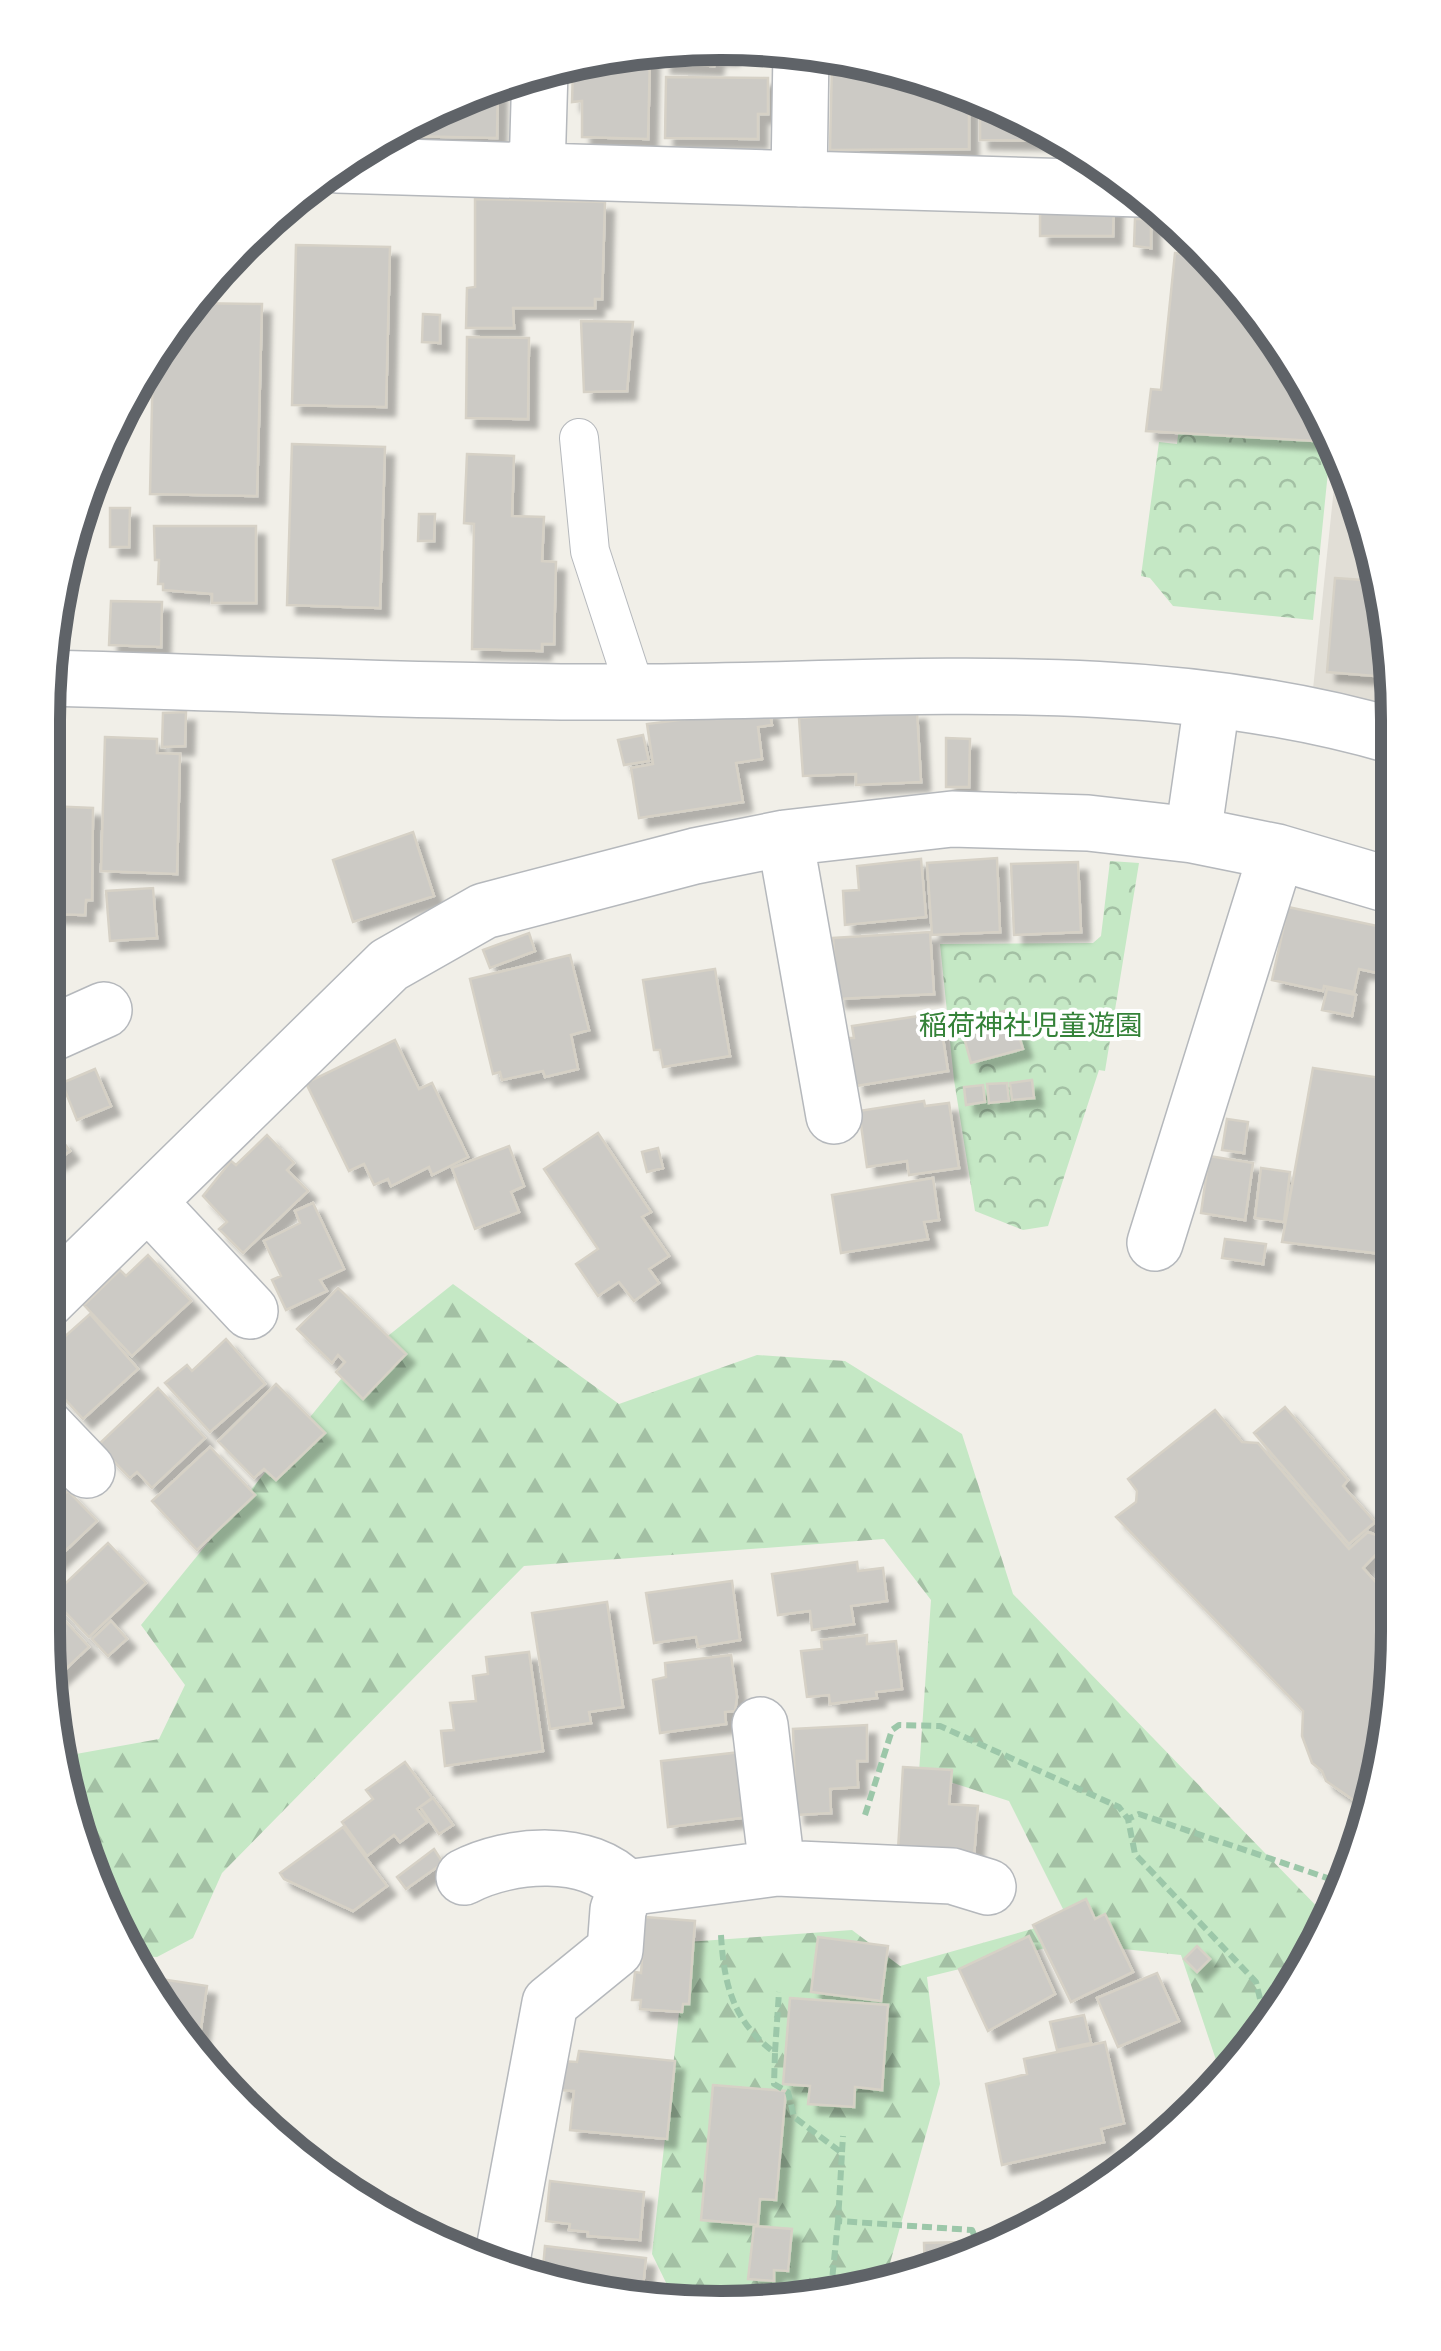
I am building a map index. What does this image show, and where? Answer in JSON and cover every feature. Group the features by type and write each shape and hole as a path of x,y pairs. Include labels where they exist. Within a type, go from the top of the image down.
{"street":[{"path":"799,179 801,65"},
{"path":"537,170 540,86"},
{"path":"362,166 1112,188"},
{"path":"61,678 636,692 1078,686 1322,715 1381,732"},
{"path":"1193,835 1212,703"},
{"path":"60,1288 150,1204 389,965 484,911 695,856 786,838 952,820 1088,823 1193,835 1277,852 1381,883"},
{"path":"786,838 834,1116"},
{"path":"1156,1244 1277,852"},
{"path":"60,1030 104,1010"},
{"path":"150,1204 250,1310"},
{"path":"60,1442 87,1470"},
{"path":"760,1724 777,1868"},
{"path":"464,1877 488,1865 563,1858 605,1870 626,1888 777,1868 952,1876 988,1887"},
{"path":"503,2254 550,2003 615,1950 618,1910 626,1888"}],"lane":[{"path":"579,438 590,551 636,692"}],"path":[{"path":"854,1870 855,1848 892,1730 899,1725 940,1726 1120,1807 1128,1819 1135,1854 1256,1982 1263,2008"},
{"path":"1128,1819 1139,1814 1332,1880"},
{"path":"716,1875 722,1950 733,2003 748,2032 775,2053"},
{"path":"779,1992 774,2084 788,2092 794,2117 842,2153"},
{"path":"832,2281 842,2136"},
{"path":"838,2221 972,2230 976,2240"}],"shaded area":[{"path":"1335,478 1368,592 1381,704 1313,689"}],"green space":[{"path":"1179,428 1319,441 1329,463 1313,620 1173,606 1150,578 1141,576 1159,442 1177,444"},
{"name":"稲荷神社児童遊園","path":"1110,861 1139,863 1105,1071 1099,1070 1048,1226 1023,1230 975,1211 954,1080 940,944 1093,943 1101,936"},
{"path":"453,1284 619,1404 757,1355 845,1361 962,1434 1013,1594 1319,1909 1293,1961 1245,2033 1218,2065 1181,1955 1066,1943 927,1977 940,2084 888,2269 764,2290 669,2289 652,2254 687,1942 852,1930 900,1966 1068,1919 1009,1801 919,1772 931,1600 884,1539 524,1566 222,1873 193,1938 157,1957 146,1956 95,1843 72,1753 159,1739 185,1685 141,1625 354,1363"}],"building":[{"path":"715,60 714,66 662,64 677,61"},
{"path":"650,64 648,139 582,137 582,101 572,102 573,78"},
{"path":"832,70 891,83 969,108 969,149 830,150"},
{"path":"666,77 768,78 768,114 758,114 758,139 665,138"},
{"path":"498,99 497,138 412,136"},
{"path":"980,113 1037,141 980,140"},
{"path":"1040,197 1114,199 1113,236 1040,236"},
{"path":"475,199 605,202 602,299 595,299 595,308 513,308 514,328 466,328 467,288 475,287"},
{"path":"1135,219 1150,219 1151,248 1134,246"},
{"path":"296,245 390,247 386,407 292,405"},
{"path":"1175,253 1189,255 1245,318 1270,354 1313,428 1314,441 1146,431 1151,389 1161,390"},
{"path":"208,303 262,304 257,496 150,494 152,383"},
{"path":"423,314 440,315 440,343 422,342"},
{"path":"581,321 633,322 627,391 584,392"},
{"path":"467,337 529,338 528,419 466,418"},
{"path":"292,444 385,447 380,608 287,605"},
{"path":"467,454 514,456 512,516 544,517 542,561 556,562 554,644 542,644 542,651 472,649 474,524 464,523"},
{"path":"110,508 130,508 129,547 110,547"},
{"path":"419,514 435,514 434,541 418,541"},
{"path":"154,526 256,526 256,603 212,603 212,594 163,590 163,584 158,584"},
{"path":"1335,578 1365,580 1380,676 1327,672"},
{"path":"111,601 162,602 161,647 109,645"},
{"path":"769,709 772,725 758,727 762,759 736,763 743,802 639,818 631,768 653,764 647,724"},
{"path":"917,711 921,782 856,785 856,774 803,776 799,718"},
{"path":"186,712 185,746 162,747 163,713"},
{"path":"643,735 649,761 624,765 618,740"},
{"path":"105,737 157,739 157,753 180,754 177,874 101,871"},
{"path":"946,738 970,739 969,787 946,787"},
{"path":"60,807 93,808 92,900 86,900 85,915 60,914"},
{"path":"413,832 434,896 353,922 333,860"},
{"path":"997,858 1000,932 932,935 927,863"},
{"path":"921,859 926,917 845,925 843,891 859,890 857,866"},
{"path":"1078,862 1081,932 1014,935 1011,864"},
{"path":"153,888 157,938 110,941 106,891"},
{"path":"1288,907 1381,927 1381,974 1359,969 1354,992 1324,986 1323,991 1272,980"},
{"path":"930,932 934,994 837,999 833,938"},
{"path":"529,933 535,951 490,968 483,950"},
{"path":"570,955 589,1030 571,1035 578,1069 545,1077 543,1071 502,1080 500,1072 493,1074 470,979"},
{"path":"715,969 730,1056 663,1067 660,1050 654,1050 643,980"},
{"path":"1327,989 1356,995 1352,1016 1322,1010"},
{"path":"1011,1009 1023,1049 971,1063 960,1023"},
{"path":"939,1013 948,1071 856,1086 848,1038 854,1038 852,1026"},
{"path":"395,1040 419,1089 432,1083 468,1157 432,1175 429,1167 391,1186 388,1179 374,1185 364,1164 349,1171 306,1083"},
{"path":"1313,1068 1381,1078 1381,1254 1282,1242"},
{"path":"95,1069 111,1106 77,1120 62,1083"},
{"path":"1032,1080 1034,1098 1012,1100 1010,1083"},
{"path":"1007,1083 1009,1101 989,1103 987,1084"},
{"path":"983,1085 985,1102 966,1105 964,1087"},
{"path":"924,1101 925,1106 949,1103 959,1168 909,1175 907,1161 867,1167 859,1111"},
{"path":"1227,1119 1248,1122 1244,1153 1222,1150"},
{"path":"598,1133 651,1212 642,1217 669,1256 649,1269 659,1283 634,1301 619,1282 598,1296 576,1264 598,1249 544,1169"},
{"path":"267,1135 294,1163 287,1170 308,1191 243,1253 219,1229 227,1222 203,1196 231,1161 236,1165"},
{"path":"60,1140 70,1151 60,1158"},
{"path":"509,1146 524,1186 511,1192 519,1212 475,1229 452,1168"},
{"path":"658,1148 663,1168 647,1172 642,1152"},
{"path":"1209,1156 1253,1163 1245,1220 1201,1213"},
{"path":"1261,1168 1290,1172 1284,1222 1255,1218"},
{"path":"933,1178 939,1220 924,1222 928,1239 841,1253 832,1195"},
{"path":"313,1203 344,1269 320,1280 327,1291 286,1310 272,1280 281,1276 264,1241 300,1223 295,1211"},
{"path":"1225,1239 1266,1244 1263,1264 1222,1258"},
{"path":"148,1255 191,1301 132,1356 84,1305 120,1270 126,1276"},
{"path":"338,1288 406,1354 363,1399 336,1372 345,1362 338,1355 332,1363 297,1329"},
{"path":"90,1314 138,1369 83,1419 60,1394 61,1340"},
{"path":"226,1339 265,1384 210,1432 165,1383 187,1365 192,1371"},
{"path":"276,1384 325,1433 276,1480 264,1469 254,1478 218,1441"},
{"path":"158,1388 205,1438 152,1488 137,1472 130,1478 98,1445"},
{"path":"1285,1407 1348,1480 1343,1486 1375,1522 1349,1544 1254,1433"},
{"path":"1215,1410 1242,1442 1258,1443 1349,1549 1368,1532 1381,1537 1381,1549 1363,1568 1381,1588 1380,1674 1358,1803 1326,1781 1312,1763 1302,1736 1303,1711 1116,1517 1136,1502 1137,1491 1128,1479"},
{"path":"210,1447 255,1495 197,1550 152,1501"},
{"path":"68,1491 97,1521 60,1556 60,1494"},
{"path":"108,1543 146,1583 89,1637 60,1606 60,1588"},
{"path":"857,1562 858,1571 883,1568 887,1601 851,1606 854,1624 812,1630 810,1611 778,1615 772,1574"},
{"path":"732,1581 740,1640 698,1647 696,1637 654,1643 646,1593"},
{"path":"607,1602 623,1707 589,1712 591,1723 550,1729 532,1613"},
{"path":"60,1615 89,1647 61,1673"},
{"path":"111,1621 127,1639 108,1656 92,1639"},
{"path":"867,1635 867,1644 896,1641 902,1689 876,1692 877,1698 830,1704 829,1695 807,1697 801,1651 822,1649 821,1640"},
{"path":"529,1652 543,1751 445,1766 441,1731 454,1730 450,1703 476,1701 473,1676 488,1674 486,1657"},
{"path":"731,1655 737,1697 735,1711 725,1712 726,1724 660,1733 653,1680 666,1677 665,1663"},
{"path":"867,1725 867,1761 857,1761 858,1787 830,1789 831,1813 796,1815 793,1729"},
{"path":"741,1752 749,1817 668,1827 661,1761"},
{"path":"405,1762 432,1798 417,1809 427,1822 400,1842 394,1835 367,1856 342,1822 373,1799 366,1790"},
{"path":"903,1767 952,1770 949,1804 978,1806 974,1856 898,1850"},
{"path":"433,1798 453,1825 439,1834 420,1807"},
{"path":"343,1827 387,1886 353,1911 284,1879 280,1873"},
{"path":"434,1849 443,1863 406,1889 397,1877"},
{"path":"1086,1899 1095,1919 1105,1914 1133,1972 1071,2002 1033,1925"},
{"path":"645,1917 695,1921 689,2004 683,2004 682,2012 640,2009 641,2000 632,2000 635,1972 641,1973"},
{"path":"1029,1936 1055,1994 988,2031 959,1969"},
{"path":"818,1937 888,1946 881,2001 811,1992"},
{"path":"1197,1946 1210,1959 1197,1972 1184,1959"},
{"path":"1157,1973 1179,2021 1118,2047 1097,1998"},
{"path":"167,1980 207,1986 200,2037 196,2033 166,1989"},
{"path":"790,1998 888,2005 882,2090 855,2087 854,2107 808,2104 810,2086 783,2084"},
{"path":"1084,2015 1091,2043 1057,2050 1050,2022"},
{"path":"1105,2042 1124,2123 1101,2129 1104,2142 1002,2165 986,2084 1027,2074 1024,2059"},
{"path":"579,2051 675,2061 667,2139 570,2130 574,2091 558,2090 561,2061 577,2062"},
{"path":"713,2085 786,2091 776,2200 760,2199 758,2225 701,2220"},
{"path":"550,2181 644,2192 640,2240 588,2236 588,2232 569,2230 570,2224 546,2221"},
{"path":"754,2226 792,2229 788,2271 774,2270 774,2281 748,2279"},
{"path":"964,2242 964,2244 924,2258 924,2243"},
{"path":"545,2246 646,2258 643,2286 543,2266"}]}
